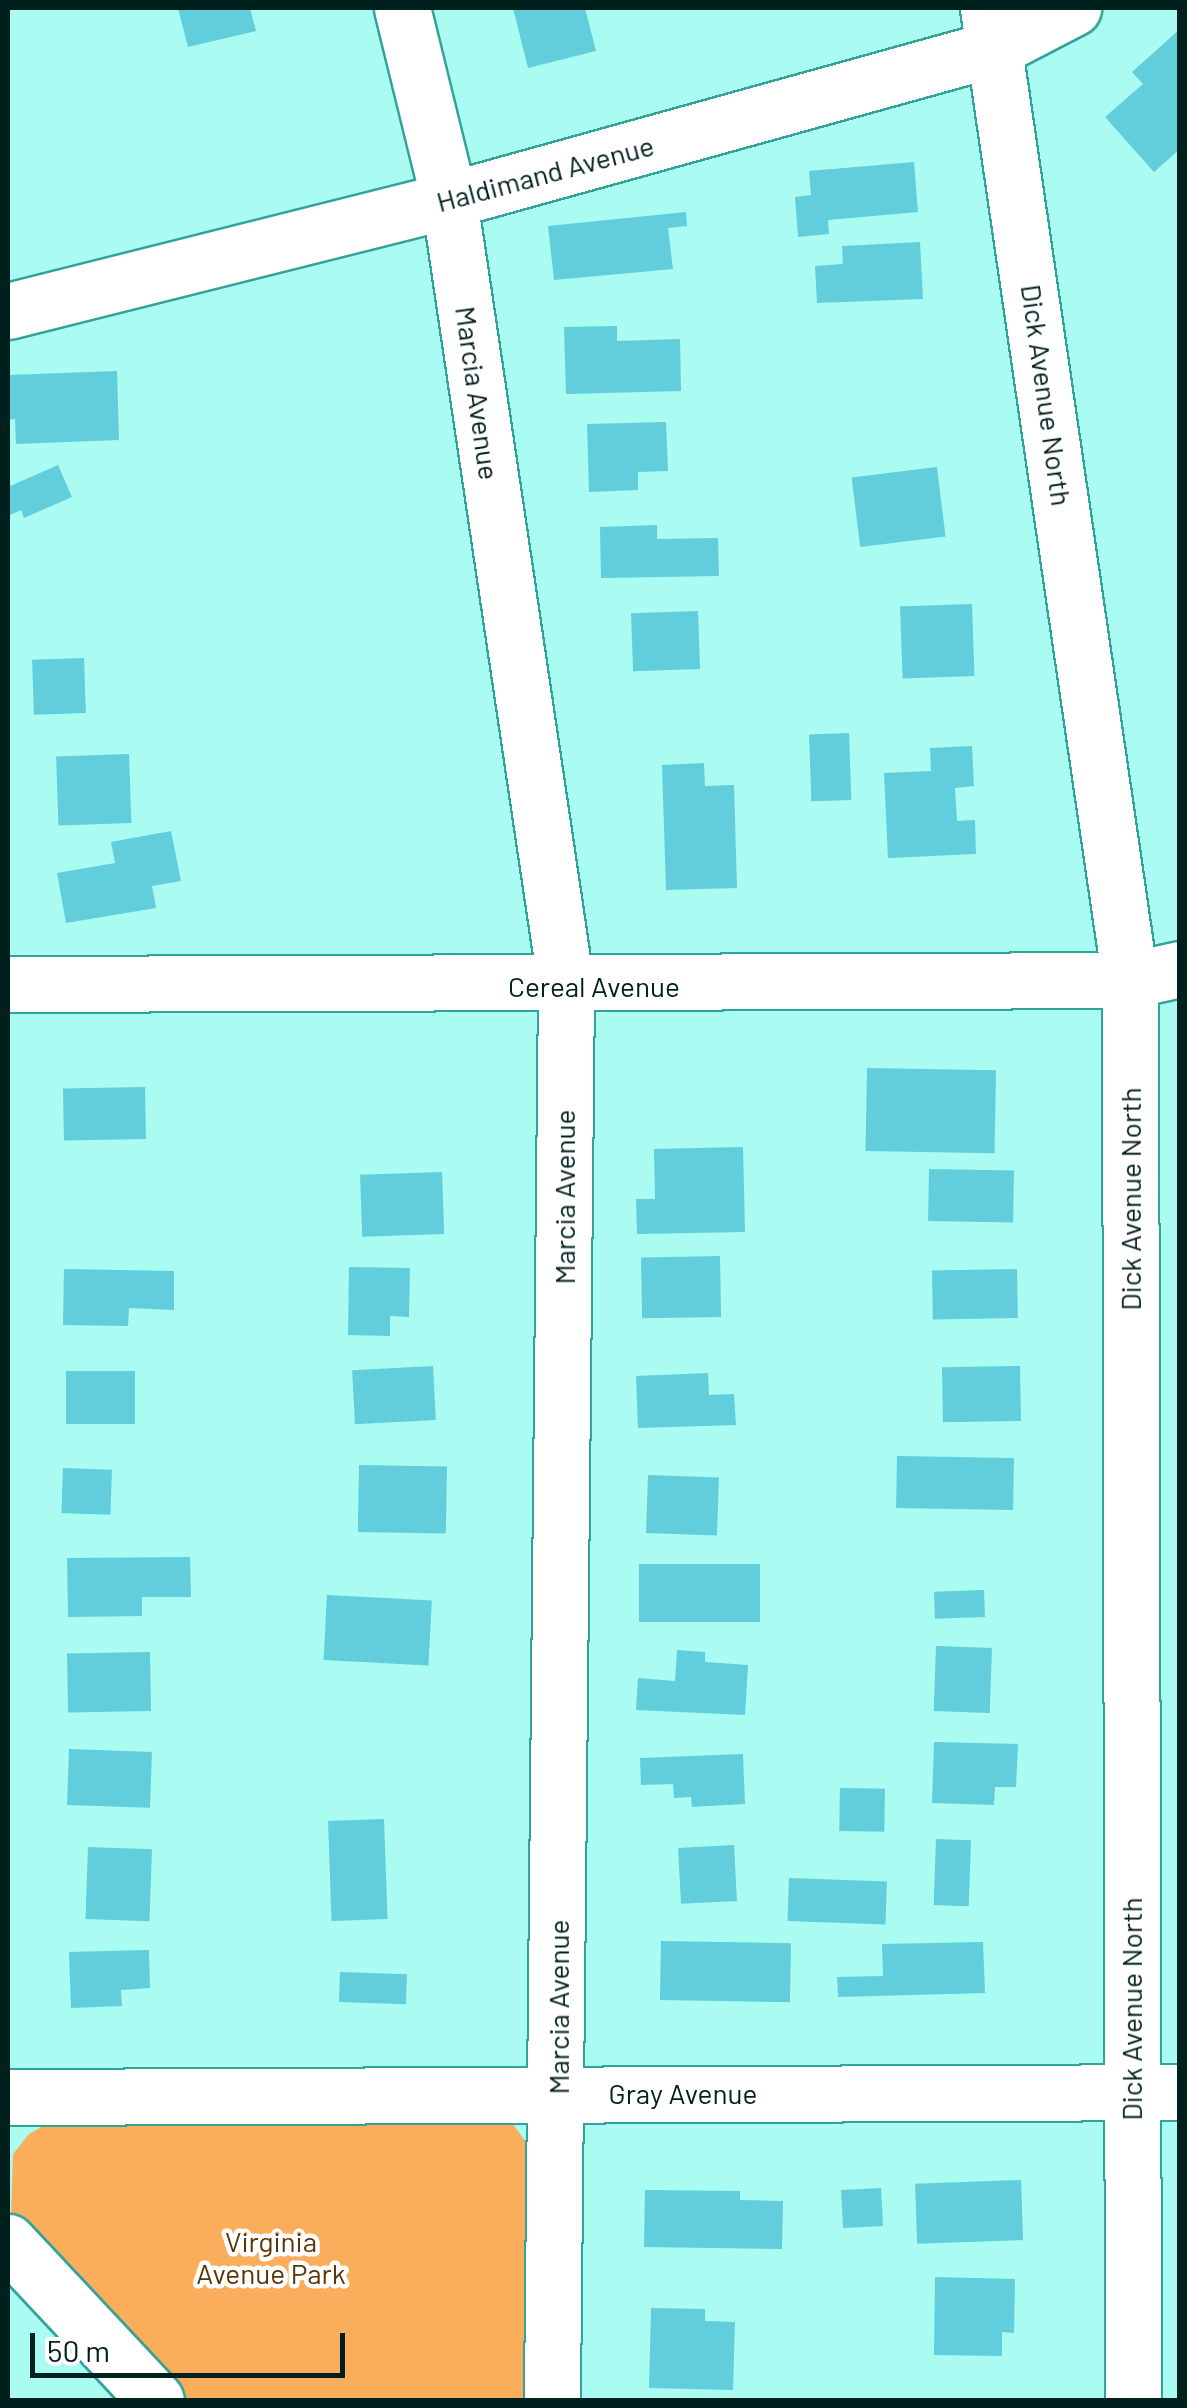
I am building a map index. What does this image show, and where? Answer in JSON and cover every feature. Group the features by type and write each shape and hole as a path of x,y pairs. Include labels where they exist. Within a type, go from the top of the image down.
{"street":[{"name":"Marcia Avenue","path":"402,8 449,200 566,987 552,2400"},
{"name":"Haldimand Avenue","path":"8,310 449,200 992,28 1074,8"},
{"name":"Dick Avenue North","path":"992,28 1155,975 1155,2092 1132,2400"},
{"name":"Cereal Avenue","path":"8,984 566,987 1155,975"},
{"name":"Gray Avenue","path":"8,2097 1155,2092"},
{"path":"8,2242 156,2400"}],"green space":[{"name":"Virginia Avenue Park","path":"63,2115 510,2120 531,2149 535,2400 182,2400 11,2218 13,2154 29,2134"}],"building":[{"path":"178,8 250,8 256,31 188,47"},
{"path":"513,8 585,8 596,51 528,68"},
{"path":"1180,29 1180,149 1154,172 1105,117 1143,84 1132,72"},
{"path":"914,162 918,212 828,220 829,234 798,237 795,197 811,195 809,171"},
{"path":"686,212 687,226 668,228 673,269 554,280 548,226"},
{"path":"920,242 923,299 817,303 815,266 843,264 842,246"},
{"path":"617,326 617,341 680,339 681,391 566,394 564,327"},
{"path":"117,371 119,440 16,444 15,419 8,420 8,375"},
{"path":"666,422 668,471 638,472 638,490 589,492 587,424"},
{"path":"58,465 72,497 24,518 21,510 8,516 8,487"},
{"path":"937,467 946,536 860,547 852,477"},
{"path":"657,525 657,539 718,538 719,576 601,578 600,527"},
{"path":"972,604 975,676 903,678 900,607"},
{"path":"698,611 700,669 633,671 631,613"},
{"path":"84,658 86,713 34,715 32,660"},
{"path":"849,733 851,800 811,801 809,734"},
{"path":"972,746 974,786 955,788 957,821 975,820 976,854 888,858 884,773 931,771 930,748"},
{"path":"129,754 131,823 58,826 56,757"},
{"path":"704,763 705,786 734,785 737,888 666,890 662,765"},
{"path":"171,831 181,881 152,886 156,908 66,923 57,873 115,863 111,842"},
{"path":"867,1068 996,1070 995,1153 866,1151"},
{"path":"145,1087 146,1139 64,1140 63,1088"},
{"path":"743,1147 745,1232 637,1234 636,1199 655,1199 654,1149"},
{"path":"929,1169 1014,1170 1013,1222 928,1221"},
{"path":"442,1172 444,1234 362,1237 360,1175"},
{"path":"720,1256 721,1317 642,1318 641,1257"},
{"path":"349,1267 410,1268 409,1317 390,1316 390,1336 348,1335"},
{"path":"64,1269 174,1271 174,1310 129,1308 128,1326 63,1325"},
{"path":"1017,1269 1018,1318 933,1319 932,1270"},
{"path":"433,1366 436,1420 355,1424 352,1370"},
{"path":"1020,1366 1021,1421 943,1422 942,1367"},
{"path":"66,1371 135,1371 135,1424 66,1424"},
{"path":"708,1373 709,1395 734,1394 736,1425 638,1428 636,1376"},
{"path":"897,1456 1014,1458 1013,1510 896,1508"},
{"path":"359,1465 447,1467 446,1534 358,1532"},
{"path":"63,1468 112,1470 110,1515 61,1513"},
{"path":"648,1475 719,1477 717,1535 646,1533"},
{"path":"190,1557 191,1597 142,1597 142,1616 68,1617 67,1558"},
{"path":"639,1564 760,1564 760,1622 639,1622"},
{"path":"984,1590 985,1617 935,1619 934,1592"},
{"path":"327,1595 432,1600 428,1665 324,1660"},
{"path":"936,1646 992,1648 990,1713 934,1711"},
{"path":"677,1650 705,1652 705,1662 748,1665 745,1715 636,1710 638,1678 675,1681"},
{"path":"150,1652 151,1711 68,1712 67,1653"},
{"path":"934,1742 1018,1744 1016,1787 995,1787 994,1805 932,1803"},
{"path":"69,1749 152,1752 150,1808 67,1805"},
{"path":"743,1754 745,1804 692,1807 691,1797 674,1798 673,1784 641,1785 640,1758"},
{"path":"840,1788 885,1789 884,1832 839,1831"},
{"path":"384,1819 387,1919 332,1921 328,1821"},
{"path":"936,1839 971,1840 969,1906 934,1905"},
{"path":"734,1845 737,1901 681,1904 678,1848"},
{"path":"88,1847 152,1849 149,1921 85,1919"},
{"path":"789,1878 887,1881 885,1924 787,1921"},
{"path":"661,1941 791,1943 790,2002 660,2000"},
{"path":"983,1942 985,1993 838,1997 837,1977 883,1976 882,1944"},
{"path":"149,1950 150,1988 121,1990 122,2006 71,2008 69,1952"},
{"path":"340,1972 407,1974 406,2004 339,2002"},
{"path":"1021,2180 1023,2240 917,2244 915,2184"},
{"path":"881,2188 883,2226 843,2228 841,2190"},
{"path":"645,2190 740,2191 740,2200 783,2201 782,2249 644,2247"},
{"path":"935,2277 1015,2279 1014,2333 1002,2332 1002,2356 934,2355"},
{"path":"651,2308 705,2309 705,2321 735,2322 733,2390 649,2388"}]}
